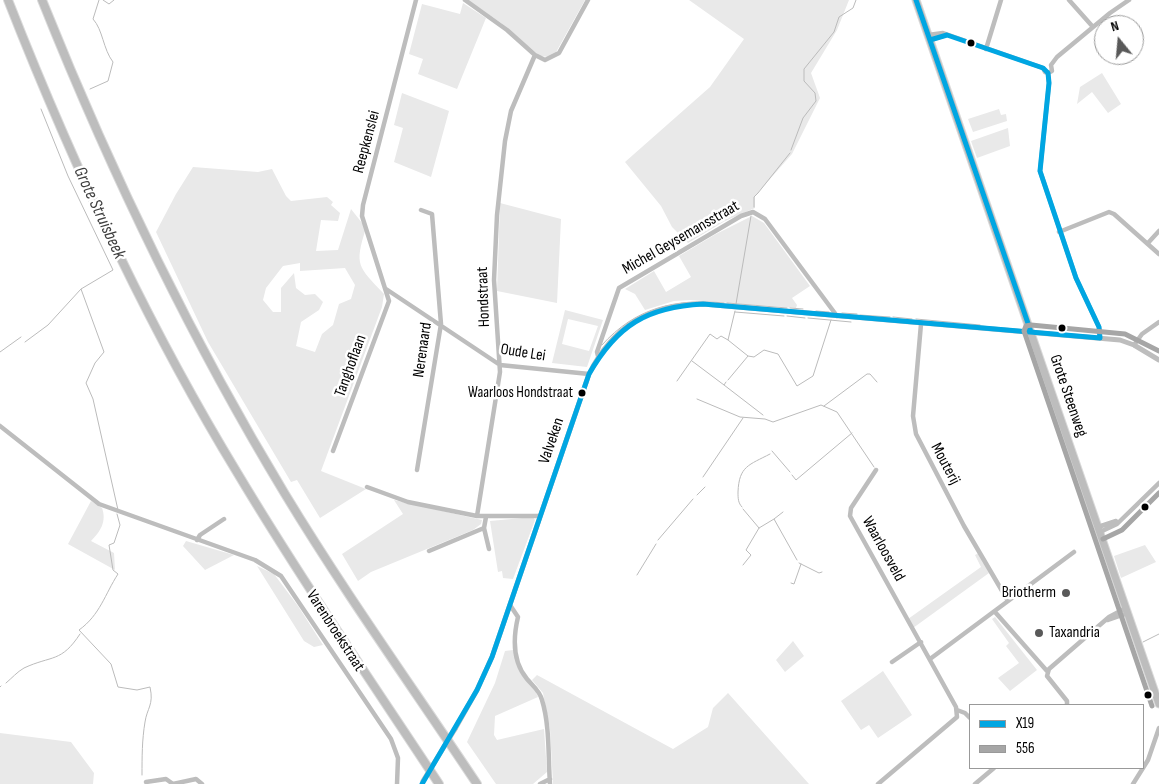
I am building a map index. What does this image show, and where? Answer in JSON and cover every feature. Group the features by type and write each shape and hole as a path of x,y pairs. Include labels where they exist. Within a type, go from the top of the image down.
{"highway":[{"path":"8,0 80,174 139,296 175,363 236,472 282,547 439,784"},
{"path":"42,0 73,77 123,188 211,366 285,493 477,784"}],"main road":[{"name":"Grote Steenweg","path":"916,0 1159,704"}],"street":[{"name":"Reepkenslei","path":"386,289 362,216 363,205 416,0"},
{"path":"465,0 507,30 535,55 546,60 557,55 588,0"},
{"path":"986,49 1000,0"},
{"path":"1050,66 1094,27 1069,0"},
{"path":"1110,15 1130,0"},
{"path":"929,37 940,33 947,35 1043,68 1044,72 1048,73"},
{"name":"Hondstraat","path":"477,516 500,365 494,280 499,192 508,121 535,55"},
{"path":"1043,68 1046,64 1050,66"},
{"path":"1050,66 1052,70 1048,73 1049,84 1040,164 1059,232 1076,278 1099,327 1100,338"},
{"name":"Nerenaard","path":"417,470 441,324 432,214 421,210"},
{"name":"Michel Geysemansstraat","path":"598,356 597,352 620,288 741,216 753,212 765,219 838,316"},
{"path":"1059,232 1109,212 1114,214 1159,254"},
{"path":"1148,243 1159,231"},
{"name":"Oude Lei","path":"386,289 441,324 477,352 500,365 589,374"},
{"name":"Tanghoflaan","path":"333,451 389,301 386,289"},
{"name":"Michel Geysemansstraat","path":"589,374 598,356 609,342 630,324 648,314 673,306 703,304 1100,338 1134,345 1159,360"},
{"path":"1134,345 1142,334 1159,322"},
{"name":"Mouterij","path":"921,324 913,416 916,434 964,526 1008,601"},
{"name":"Valveken","path":"422,783 477,690 492,657 589,374"},
{"name":"Varenbroekstraat","path":"0,426 99,504 255,560 272,569 290,586 391,739 398,758 397,784"},
{"name":"Waarloosveld","path":"876,470 851,508 850,516 957,710"},
{"path":"1099,529 1117,524 1159,483"},
{"path":"367,487 408,502 477,516 540,516"},
{"path":"486,517 484,528 489,549"},
{"path":"197,540 200,535 224,519"},
{"path":"429,551 484,528"},
{"path":"930,658 1074,552"},
{"path":"510,605 518,617 514,645 520,668 537,689 544,705 550,781 540,784"},
{"path":"1048,671 1104,622 1127,611"},
{"path":"995,612 1048,671 1050,679 1067,704"},
{"path":"892,662 921,642"},
{"path":"878,784 957,717 957,710 969,717"},
{"path":"1144,766 1159,728"},
{"path":"975,784 993,769"},
{"path":"1133,784 1142,769"},
{"path":"146,782 166,779 173,784 196,779 202,784"}],"shaded area":[{"path":"468,0 585,0 555,54 549,57 540,56 501,23"},
{"path":"689,0 849,0 837,30 811,73 820,98 792,154 755,196 755,208 725,221 688,243 672,227 661,206 625,162 710,87 744,39"},
{"path":"463,3 486,18 457,89 418,74 423,59 409,54 422,4 460,14"},
{"path":"1102,73 1121,104 1108,113 1092,92 1077,104 1080,87"},
{"path":"402,93 449,111 431,177 394,162 403,128 394,125"},
{"path":"999,109 1001,115 1006,114 1007,121 973,132 968,119"},
{"path":"1008,128 1010,146 977,158 971,141"},
{"path":"193,167 258,172 272,169 286,196 291,201 327,197 333,202 331,205 340,213 338,221 321,220 316,251 338,250 351,209 366,228 360,250 361,265 384,294 382,307 321,471 366,489 320,518 297,480 291,482 208,342 156,232","holes":["300,263 300,271 345,268 355,285 351,299 339,304 333,325 322,334 315,352 296,346 301,322 319,310 323,302 315,294 305,295 296,288 294,273 281,288 281,312 273,312 263,300 266,288 283,266"]},
{"path":"500,203 561,219 557,303 497,291"},
{"path":"752,216 764,223 810,286 792,298 797,305 796,308 690,300 674,301 645,310 635,294 625,289 654,271 666,292 691,277 679,256 716,234"},
{"path":"565,310 603,320 587,367 552,363","holes":["568,319 598,326 589,351 562,344"]},
{"path":"394,500 482,520 481,524 473,530 371,572 358,581 342,554 403,514"},
{"path":"91,501 102,508 104,518 100,530 91,541 114,553 115,570 68,544"},
{"path":"533,517 535,520 513,579 503,578 502,571 498,572 490,521"},
{"path":"186,541 234,555 205,570 183,546"},
{"path":"1145,545 1156,562 1121,578 1114,556"},
{"path":"979,553 989,573 913,628 908,619 981,567 975,555"},
{"path":"257,566 274,574 298,606 323,645 314,647 304,641"},
{"path":"995,617 1037,670 1010,691 998,678 1019,663 1006,646 1009,643 992,619"},
{"path":"793,641 804,656 785,672 776,660"},
{"path":"513,650 522,674 535,690 538,697 495,716 494,735 497,740 544,729 547,772 533,784 496,784 467,742 495,683 505,651"},
{"path":"883,671 912,715 878,738 869,725 861,730 841,701"},
{"path":"537,675 673,749 708,727 713,708 728,693 809,784 553,784 550,729 543,693 532,680"},
{"path":"0,733 71,742 94,773 93,784 0,784"}],"waterway":[{"name":"Grote Struisbeek","path":"90,89 108,81 113,62 93,19 99,0"},
{"name":"Grote Struisbeek","path":"103,0 109,4 114,0"},
{"path":"791,150 803,118 816,101 815,93 804,81 804,69 834,32 839,17 853,8 856,0"},
{"name":"Grote Struisbeek","path":"41,109 68,176 113,270 81,289 104,352 95,363 86,383 93,399 118,510"},
{"path":"758,193 790,153"},
{"path":"754,207 754,197 758,193"},
{"path":"736,304 751,216"},
{"path":"25,342 48,325 81,289"},
{"path":"602,345 628,322 657,308 689,302 724,303"},
{"path":"727,303 787,308"},
{"path":"790,308 803,309"},
{"path":"677,381 710,334 717,339 721,336 728,340 735,311"},
{"path":"816,311 829,312"},
{"path":"735,312 784,316"},
{"path":"842,313 857,314"},
{"path":"860,315 890,317"},
{"path":"787,316 805,318"},
{"path":"893,317 912,319"},
{"path":"808,318 851,322"},
{"path":"916,319 980,325"},
{"path":"748,356 754,357 764,350 778,354 797,386 813,376 831,320"},
{"path":"0,352 21,337"},
{"path":"728,340 748,356 728,380"},
{"path":"692,361 724,385 726,382"},
{"path":"824,406 867,374 870,374 877,382"},
{"path":"724,385 763,415"},
{"path":"697,399 740,417 765,419 773,422 821,405 837,412 874,467"},
{"path":"703,477 743,418"},
{"path":"792,475 796,480 852,433"},
{"path":"772,451 790,472"},
{"path":"742,507 739,502 738,492 740,477 743,471 746,467 770,454"},
{"path":"697,495 705,487"},
{"path":"658,540 693,499"},
{"path":"743,509 759,528"},
{"path":"783,512 774,519 797,560"},
{"name":"Grote Struisbeek","path":"117,514 120,525 114,543 109,545 113,570 118,574 97,611 79,630 111,664 118,687 137,690 150,687 151,702 143,735 142,775"},
{"path":"743,565 751,555 746,550 759,528 774,519"},
{"path":"637,575 656,544"},
{"path":"799,563 819,573 822,572"},
{"path":"791,583 794,584 801,564"},
{"path":"6,683 24,668 61,654 67,650 80,634"},
{"path":"1143,642 1159,634"}],"transit line":[{"name":"X19","path":"916,0 1031,332"},
{"name":"X19","path":"422,784 477,690 492,657 589,374 611,343 636,322 666,309 703,304 1100,338 1099,327 1076,278 1040,171 1049,83 1048,73 1043,68 947,35 930,40"},
{"name":"556","path":"1152,706 1024,331 1026,326 1031,325 1125,334 1159,351"},
{"name":"556","path":"1103,539 1122,530 1159,493"}],"place":[{"name":"Waarloos Hondstraat","path":"582,393"},
{"name":"Briotherm","path":"1066,593"},
{"name":"Taxandria","path":"1039,633"}]}
